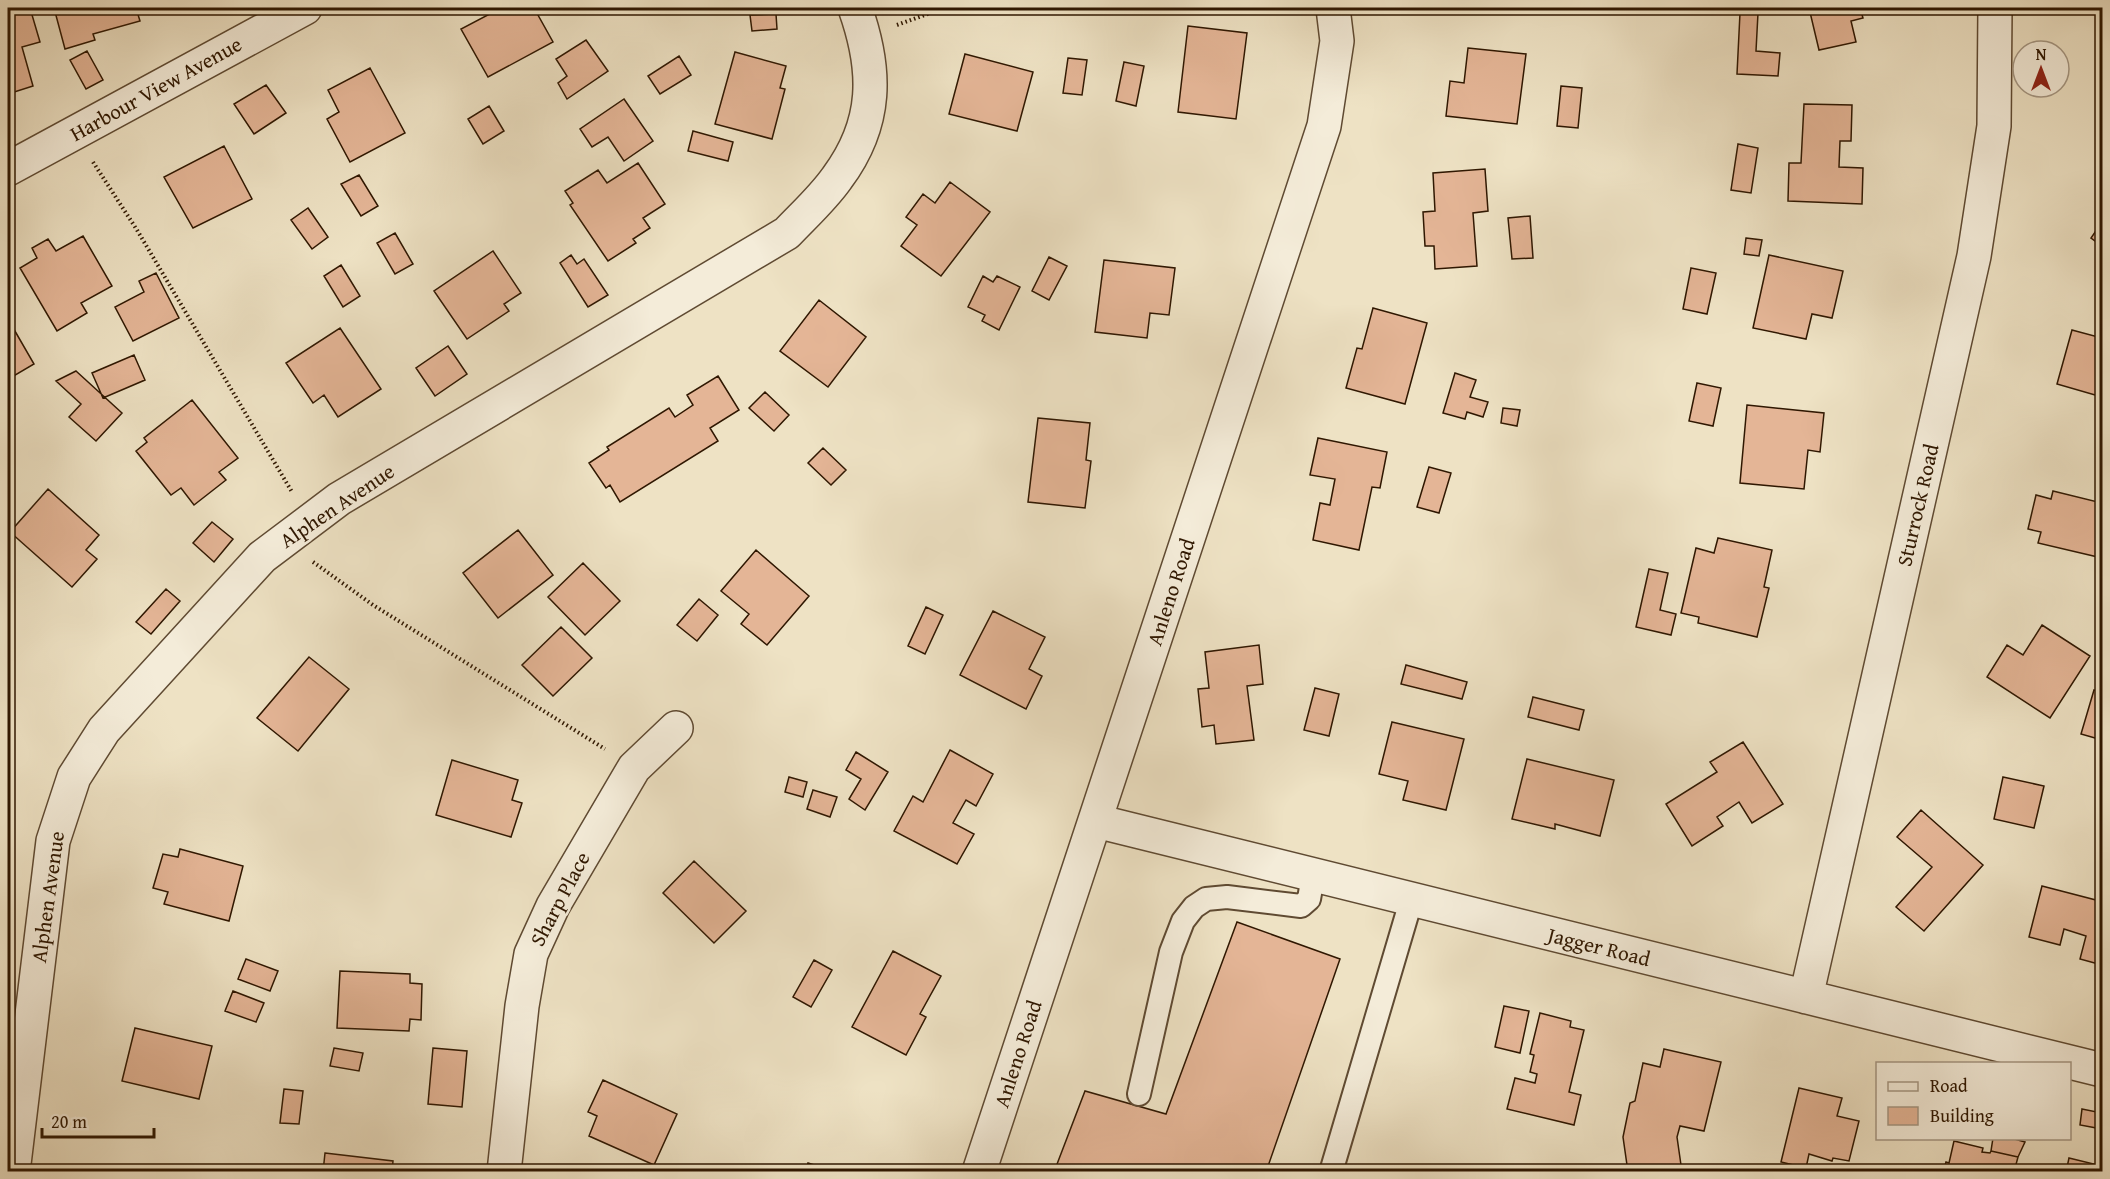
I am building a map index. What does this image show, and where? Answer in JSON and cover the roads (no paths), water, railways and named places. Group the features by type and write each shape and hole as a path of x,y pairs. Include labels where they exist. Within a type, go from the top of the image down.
{"street":[{"name":"Harbour View Avenue","path":"8,169 305,8"},
{"name":"Anleno Road","path":"979,1172 1324,126 1337,41 1334,8"},
{"name":"Sturrock Road","path":"1806,998 1974,256 1994,126 1995,8"},
{"name":"Alphen Avenue","path":"13,1172 52,840 74,777 104,730 262,557 310,520 339,499 788,233 838,178 871,105 860,21"},
{"name":"Sharp Place","path":"504,1172 522,1006 531,954 553,906 634,768 676,728"},
{"name":"Jagger Road","path":"1096,821 1411,901 2070,1062"},
{"name":"Jagger Road","path":"2071,1062 2103,1070"}],"lane":[{"path":"1139,1094 1171,952 1188,914 1206,899 1227,897 1301,906 1309,899 1313,876"},
{"path":"1331,1172 1411,901"}]}
